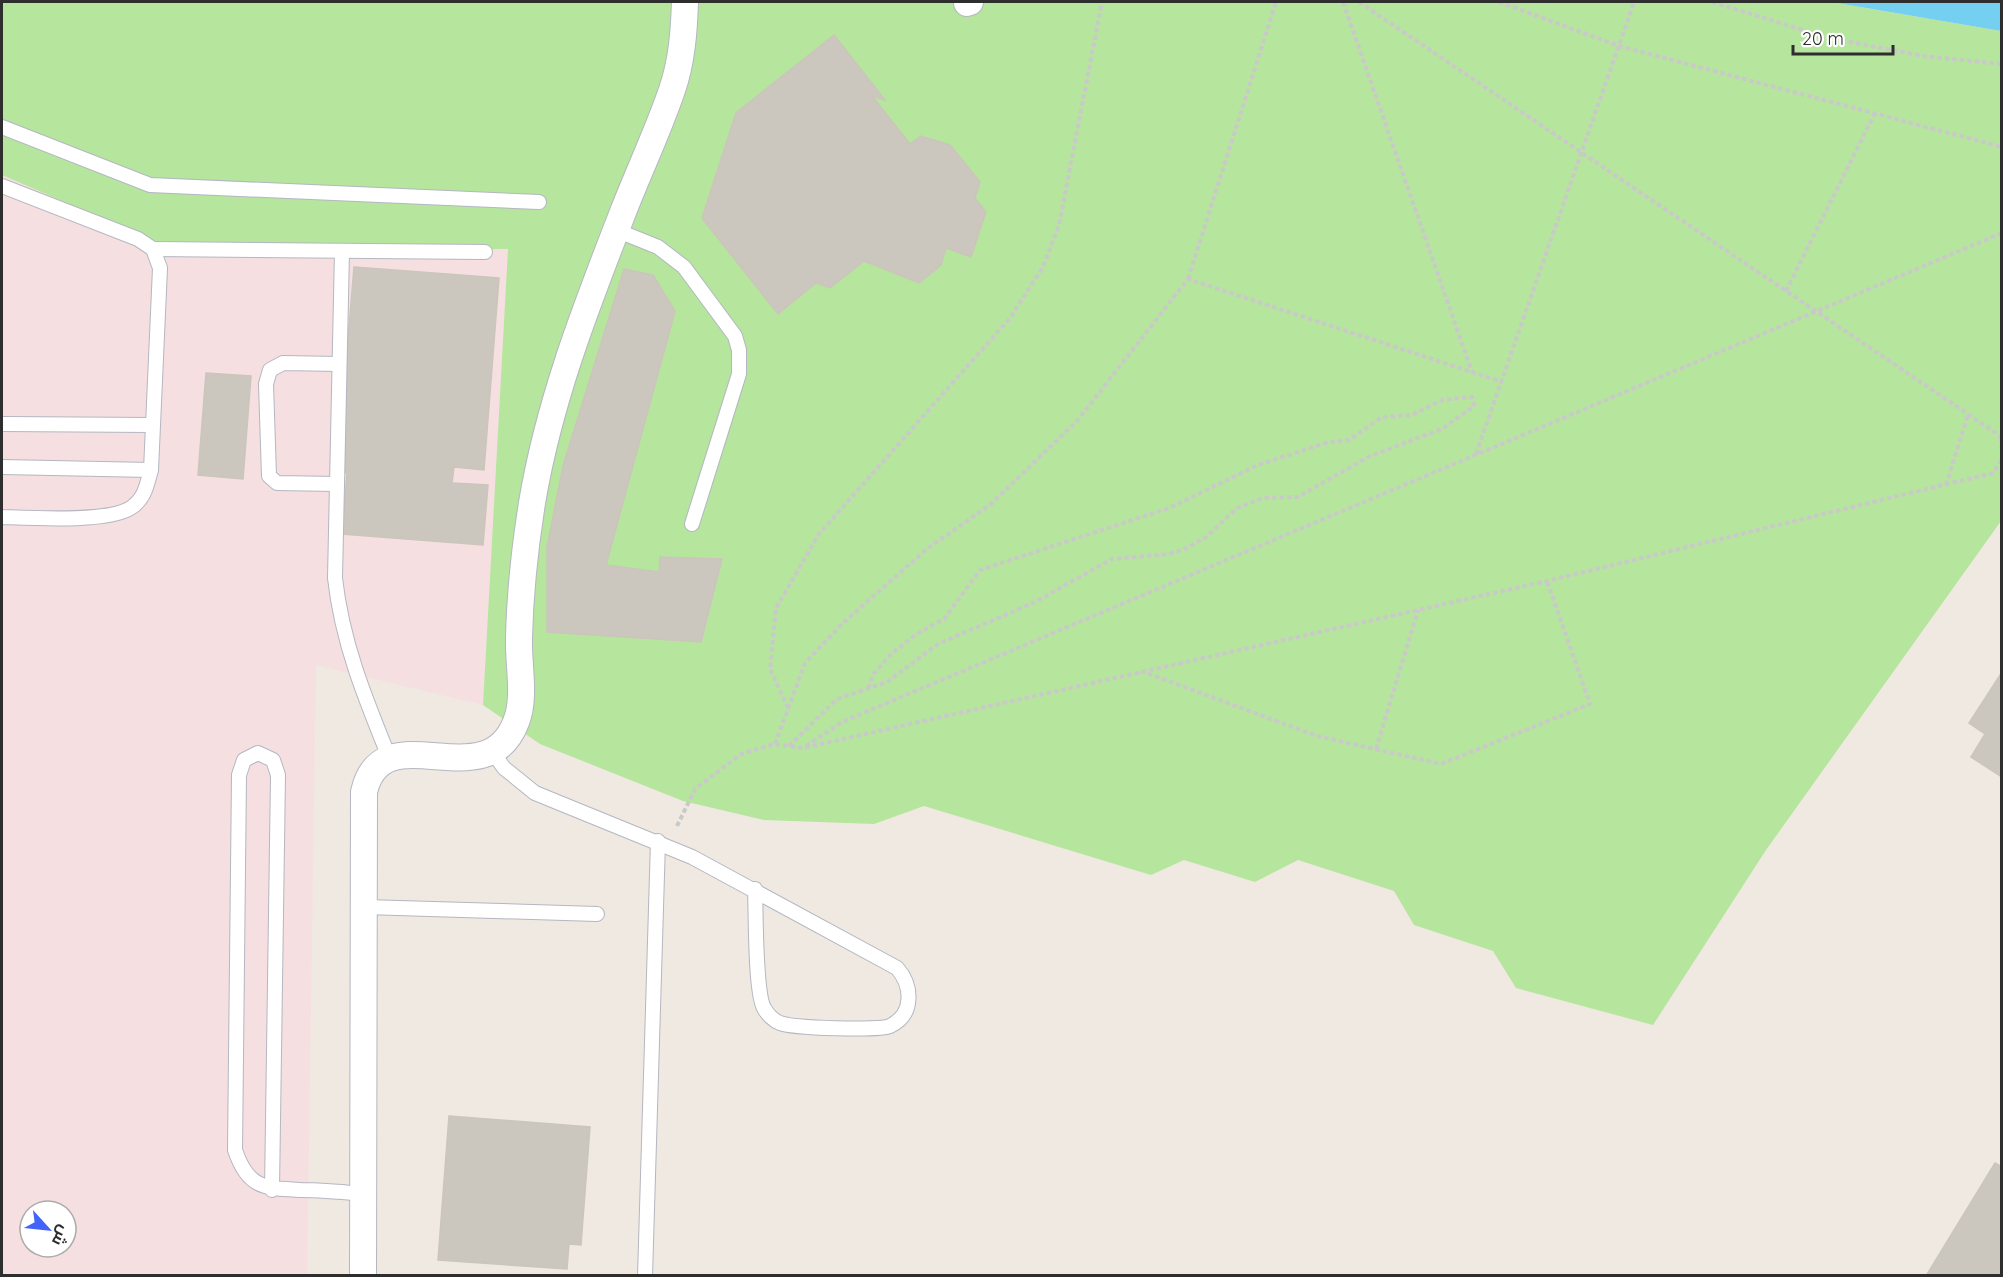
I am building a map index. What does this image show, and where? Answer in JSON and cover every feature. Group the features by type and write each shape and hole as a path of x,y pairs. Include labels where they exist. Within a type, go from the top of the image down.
{"street":[{"path":"363,1275 364,792 372,771 389,758 411,754 468,759 492,751 510,734 519,710 519,638 523,570 532,502 546,435 564,369 673,88 683,46 685,2"}],"lane":[{"path":"2,127 150,185 539,202"},
{"path":"2,186 138,239 153,249 158,259 160,278 151,470 146,491 140,500 123,513 101,517 2,517"},
{"path":"616,230 658,247 684,267 727,324 739,350 739,374 692,524"},
{"path":"153,249 485,252"},
{"path":"342,251 335,578 342,629 357,678 389,758"},
{"path":"336,484 277,483 268,476 266,384 270,370 283,363 339,364"},
{"path":"2,424 152,425"},
{"path":"2,467 151,470"},
{"path":"492,751 504,768 535,793 662,844 754,889 897,968 909,987 906,1010 899,1019 879,1029 790,1026 772,1018 761,1001 754,889"},
{"path":"272,1190 278,775 273,760 258,753 244,760 239,775 235,1150 245,1171 253,1179 272,1190 363,1194"},
{"path":"645,1275 662,844"},
{"path":"365,907 597,914"}],"path":[{"path":"788,708 770,669 776,608 819,534 1010,318 1043,267 1059,225 1102,2"},
{"path":"775,744 805,663 843,623 927,549 991,504 1077,421 1188,279 1276,2"},
{"path":"1342,2 1473,373"},
{"path":"1359,2 2001,437 2001,451"},
{"path":"1499,2 1619,46 2001,147"},
{"path":"1476,455 1634,2"},
{"path":"1712,2 1829,38 1923,56 2001,64"},
{"path":"1786,291 1874,115"},
{"path":"803,748 842,722 2001,233"},
{"path":"1188,279 1502,382"},
{"path":"789,746 837,699 887,682 938,644 1035,602 1112,559 1169,554 1188,548 1206,537 1237,508 1263,498 1298,497 1368,457 1442,429 1474,406 1472,398 1442,400 1412,415 1382,417 1349,440 1326,443 1258,465 1169,508 980,570 944,619 918,633 892,652 874,673 868,688"},
{"path":"1946,484 1968,415"},
{"path":"662,844 695,789 741,754 775,744 803,748 1547,581 1993,473 2001,460"},
{"path":"1140,671 1317,736 1441,764 1590,704 1547,581"},
{"path":"1376,750 1419,610"}],"shaded area":[{"path":"2,175 176,250 508,249 483,705 316,665 307,1275 2,1275"}],"green space":[{"path":"2,2 1831,2 2001,31 2001,521 1766,850 1653,1025 1516,988 1493,951 1414,925 1394,891 1298,860 1255,882 1184,860 1151,875 924,806 874,824 764,820 683,801 540,744 483,705 508,249 176,250 2,175"}],"water":[{"path":"1831,2 2001,2 2001,31"}],"building":[{"path":"834,35 885,100 872,96 910,144 921,136 950,145 980,182 975,198 986,212 971,257 946,248 941,265 919,283 864,261 830,288 816,283 778,314 702,218 736,113"},
{"path":"354,267 499,278 484,470 454,467 452,483 488,485 483,545 342,534 347,473 337,472"},
{"path":"624,269 653,275 675,311 606,565 659,572 660,557 722,559 701,642 547,632 547,547 563,466"},
{"path":"206,373 251,376 243,479 198,475"},
{"path":"2002,672 2002,777 1971,757 1985,734 1969,723"},
{"path":"449,1116 590,1127 581,1245 569,1244 567,1269 438,1260"},
{"path":"1995,1163 2002,1167 2002,1276 1926,1276"}]}
